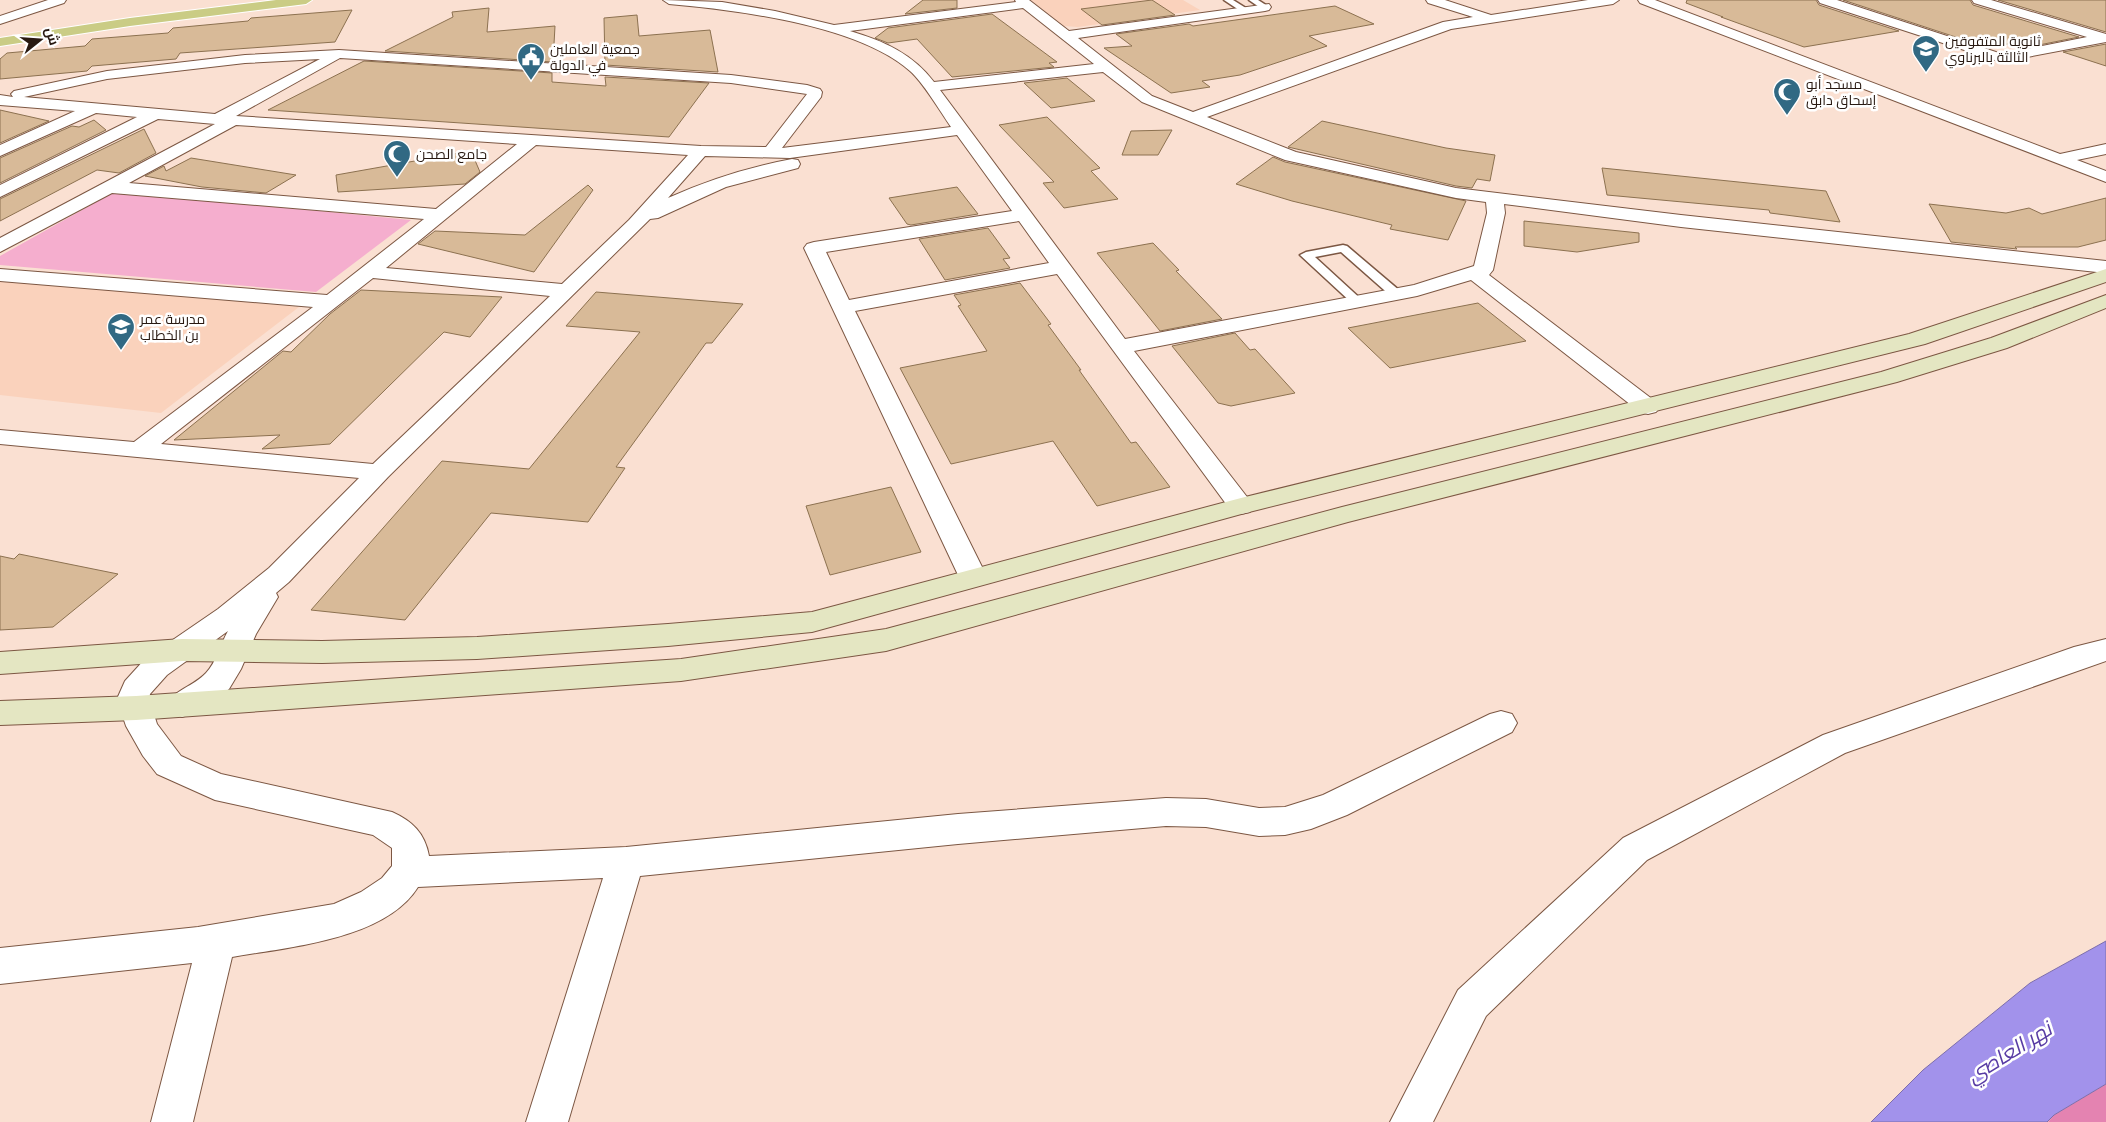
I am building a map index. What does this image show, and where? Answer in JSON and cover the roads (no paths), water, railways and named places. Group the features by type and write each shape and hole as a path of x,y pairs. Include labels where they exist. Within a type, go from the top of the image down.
{"main road":[{"path":"183,2 201,0"},
{"path":"0,42 130,22 306,0"},
{"path":"0,26 45,19"},
{"path":"0,663 182,650 322,652 477,648 668,635 812,622 973,576 1241,506 1648,407 1916,339 2106,274"},
{"path":"0,713 136,708 681,670 886,640 1342,515 1889,377 1999,343 2106,301"}],"street":[{"path":"0,20 60,0"},
{"path":"669,0 699,1 835,29 887,50 916,68 1120,347 1241,506"},
{"path":"1432,0 1490,18"},
{"path":"1193,118 1448,25 1589,2 1613,0"},
{"path":"1644,0 2106,177"},
{"path":"1824,0 2001,58 2106,39"},
{"path":"1978,0 2106,39"},
{"path":"835,29 1023,2 1147,99 1291,156 1456,193 2106,267"},
{"path":"1066,36 1249,5 1265,8"},
{"path":"0,246 109,187 339,54"},
{"path":"2,100 35,89 107,75 245,58 339,54 731,79 815,92 770,153"},
{"path":"930,87 1106,67"},
{"path":"2,100 157,112 226,120 701,151 770,153 816,151 965,134"},
{"path":"0,151 94,108"},
{"path":"0,192 157,112"},
{"path":"636,224 694,193 755,172 965,134"},
{"path":"139,450 332,302 532,140"},
{"path":"2060,159 2106,149"},
{"path":"0,966 216,943 344,918 372,905 396,888 410,872 412,850 402,832 380,822 215,786 169,764 154,747 142,726 134,699 136,689 144,677 279,575 379,472 636,224 701,151"},
{"path":"109,187 440,215"},
{"path":"1120,347 1396,294 1483,270 1496,213 1494,198"},
{"path":"973,576 814,248 1024,215"},
{"path":"843,307 1062,267"},
{"path":"368,272 566,291"},
{"path":"1474,272 1648,407"},
{"path":"0,275 332,302"},
{"path":"0,437 379,472"},
{"path":"182,705 197,697 220,678 227,667 232,650 247,621 279,575"},
{"path":"1411,1122 1472,1002 1635,849 1834,744 2099,648"},
{"path":"410,872 626,862 958,829 1166,812 1206,813 1232,819 1259,822 1285,821 1311,815 1335,805 1501,723"},
{"path":"547,1122 626,862"},
{"path":"172,1122 216,943"}],"lane":[{"path":"1228,0 1249,5"},
{"path":"1357,301 1306,255 1342,248 1396,294"}],"water":[{"name":"نهر العاصي","path":"2106,941 2106,1084 2054,1115 2047,1122 1871,1122 1923,1070 2030,983"}],"place":[{"name":"ثانوية المتفوقين الثالثة بالبرناوي","path":"1926,73"},
{"name":"جمعية العاملين في الدولة","path":"531,81"},
{"name":"مسجد أبو إسحاق دابق","path":"1787,116"},
{"name":"جامع الصحن","path":"397,178"},
{"name":"مدرسة عمر بن الخطاب","path":"121,351"}]}
